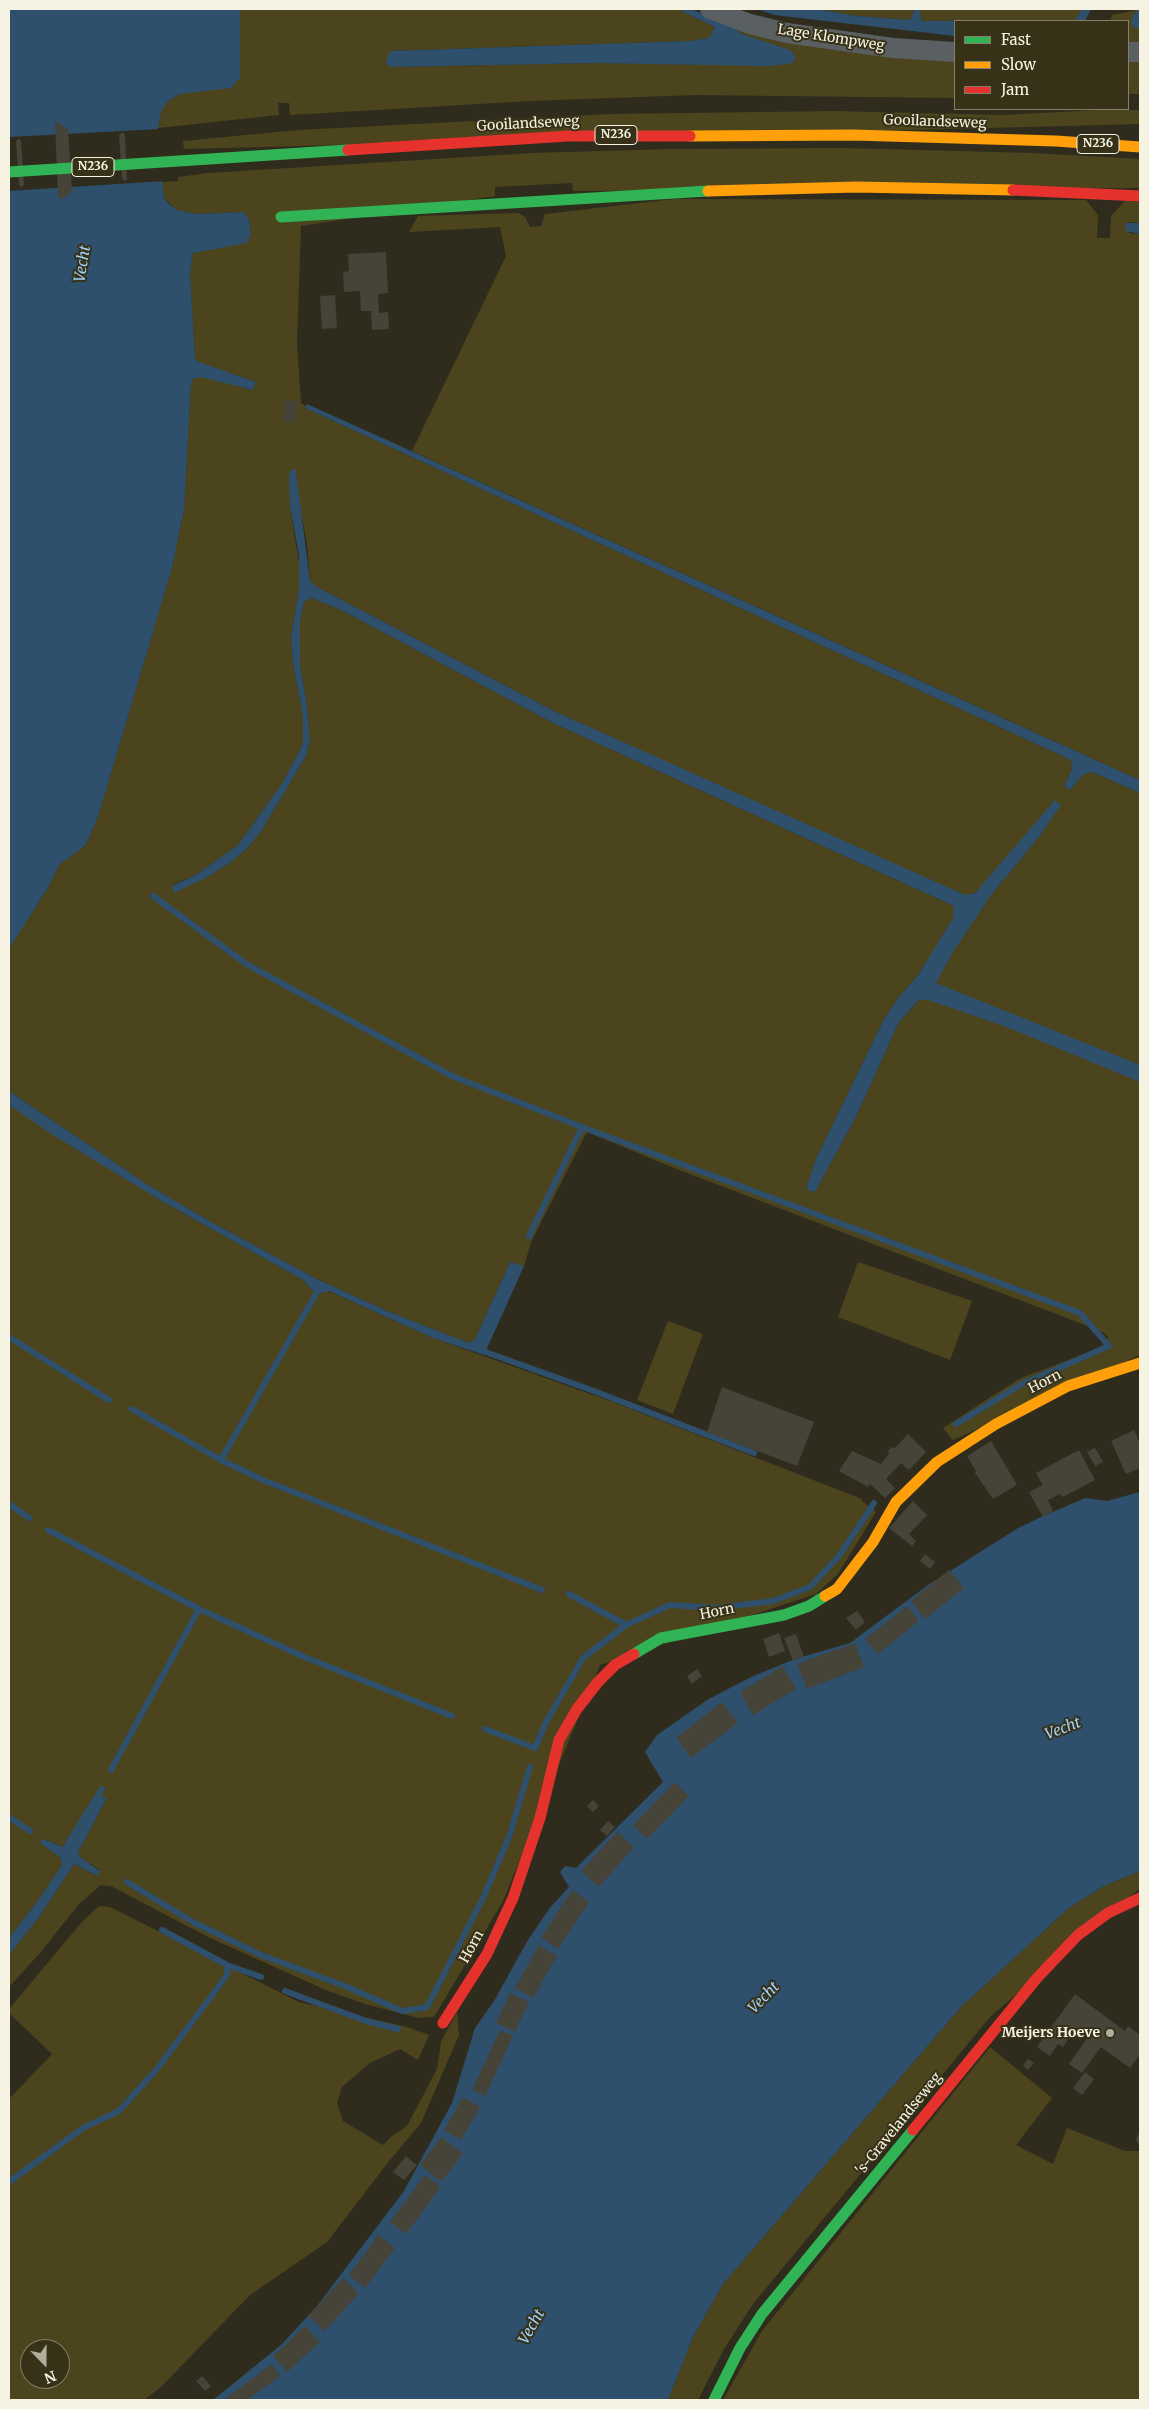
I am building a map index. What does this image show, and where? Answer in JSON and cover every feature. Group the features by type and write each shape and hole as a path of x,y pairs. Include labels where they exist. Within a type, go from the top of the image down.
{"street":[{"name":"Lage Klompweg","path":"710,9 750,24 788,33 893,48 954,52"},
{"name":"Gooilandseweg","path":"9,172 568,136 854,135 1140,147"},
{"path":"281,217 680,192 856,187 1048,191 1140,196"},
{"name":"Horn","path":"443,2022 487,1954 513,1898 540,1818 559,1740 577,1709 598,1682 615,1665 630,1654 661,1638 784,1615 816,1602 837,1590 873,1542 896,1502 937,1462 996,1424 1068,1386 1140,1362"},
{"name":"'s-Gravelandseweg","path":"714,2400 740,2348 762,2314 1037,1978 1057,1956 1086,1930 1108,1913 1140,1898"}],"shaded area":[{"path":"240,9 677,9 715,27 709,38 689,41 391,51 392,67 594,63 790,64 781,48 738,33 738,28 954,57 954,98 695,95 530,101 290,115 289,103 278,103 279,115 158,128 161,111 168,101 180,94 240,78"},
{"path":"817,9 915,9 910,20 856,16"},
{"path":"922,9 1082,9 1075,20 922,21 920,13"},
{"path":"1137,10 1132,17 1135,28 1140,28 1140,47 1129,48 1129,20 1110,20 1112,15"},
{"path":"1140,57 1140,94 1129,94 1129,58"},
{"path":"1097,110 1140,110 1140,124 184,149 183,141 298,130 611,114 834,111 1002,115"},
{"path":"843,148 1032,153 1140,159 1140,188 573,191 572,183 495,187 495,196 301,226 297,342 301,403 306,406 305,408 1071,760 1072,769 1064,786 1070,790 1083,775 1092,772 1140,793 1140,1355 953,1440 943,1428 1021,1378 1095,1350 1105,1344 1108,1337 1104,1333 1085,1325 669,1166 587,1132 531,1242 524,1266 510,1262 475,1339 469,1343 387,1311 317,1279 215,1224 148,1185 9,1091 9,949 48,888 59,865 86,845 98,817 172,568 184,510 191,383 193,379 201,376 252,390 256,382 198,362 195,359 190,273 193,253 247,242 251,234 249,219 242,212 197,214 177,210 164,198 162,182 178,181 178,177 208,173 531,153 671,149","holes":["299,502 307,543 310,582 317,587 556,712 965,896 974,893 1039,837 991,895 935,983 899,1022 856,1117 815,1192 806,1189 816,1159 883,1021 899,997 918,975 954,918 954,906 553,723 345,612 312,598 304,601 300,620 300,665 307,706 310,741 306,756 262,830 248,848 231,862 206,878 172,885 197,874 238,845 283,782 303,744 303,716 293,663 291,637 299,589 299,563 290,507"]},
{"path":"674,199 1086,200 1098,215 1097,238 1110,238 1111,216 1125,201 1140,202 1140,223 1128,222 1129,233 1140,234 1140,780 412,451 506,256 500,227 409,232 418,216 519,213 525,217 530,227 541,226 545,214"},
{"path":"9,1105 165,1203 303,1280 312,1290 322,1293 328,1291 433,1338 613,1402 862,1499 876,1512 838,1574 816,1594 600,1665 503,1901 434,2017 419,2018 365,2004 328,1991 208,1937 111,1886 101,1885 79,1904 40,1953 9,1987 9,1955 40,1916 74,1864 96,1876 100,1870 79,1856 78,1852 107,1798 68,1849 44,1839 40,1843 61,1858 62,1865 9,1938"},
{"path":"858,1262 972,1301 950,1360 838,1317"},
{"path":"668,1321 703,1334 673,1414 637,1400"},
{"path":"1140,1871 1140,1888 990,2017 753,2304 724,2349 698,2400 668,2400 693,2337 723,2284 961,2007 1070,1907 1104,1886"},
{"path":"99,1906 110,1907 299,2002 407,2027 429,2035 418,2060 400,2049 370,2063 342,2087 337,2103 343,2121 383,2145 407,2126 437,2069 441,2042 457,2012 459,2035 421,2123 327,2242 250,2295 161,2387 144,2400 9,2400 9,2099 52,2054 9,2013 9,2009 82,1922"},
{"path":"990,2047 1052,2098 1016,2145 1053,2164 1067,2128 1125,2151 1140,2151 1140,2400 723,2400 762,2331"}],"water":[{"name":"Vecht","path":"9,9 240,9 240,78 231,88 180,94 168,101 161,112 158,128 164,198 169,204 177,210 197,214 243,212 249,219 251,234 247,243 193,253 190,273 195,359 256,382 253,390 201,377 193,379 191,383 184,510 172,568 98,817 86,845 59,865 48,888 9,949"},
{"path":"677,9 691,9 738,28 739,33 790,50 795,56 795,60 790,64 766,66 594,63 392,67 386,64 391,51 689,41 709,38 715,27"},
{"path":"757,9 817,9 856,16 910,20 915,9 922,9 920,13 922,21 954,21 954,36 774,15"},
{"path":"1082,9 1091,9 1086,20 1075,20"},
{"path":"1137,10 1140,10 1140,28 1135,28 1131,23 1132,17"},
{"path":"1125,223 1140,223 1140,234 1126,231"},
{"path":"307,404 1140,780 1140,793 1092,772 1083,775 1070,790 1064,786 1072,769 1071,760 305,408"},
{"path":"294,469 296,471 310,581 317,587 556,712 965,895 975,893 1055,800 1061,805 1039,837 991,895 953,952 936,983 1140,1065 1140,1082 1004,1026 928,1000 919,1000 899,1022 856,1117 815,1192 806,1189 816,1159 883,1021 899,997 918,975 953,918 954,906 553,723 345,612 312,598 304,602 300,620 300,665 307,706 310,741 306,756 262,830 248,848 231,862 206,878 174,893 172,886 197,874 238,845 283,782 303,744 303,716 293,663 291,637 299,589 299,555 290,507 289,480 290,471"},
{"path":"9,1091 148,1185 215,1224 317,1279 387,1311 469,1343 475,1339 510,1262 524,1266 484,1355 433,1338 329,1291 322,1293 312,1290 303,1280 165,1203 56,1137 9,1105"},
{"name":"Vecht","path":"1140,1492 1140,1871 1104,1886 1070,1907 961,2007 723,2284 693,2337 668,2400 213,2400 282,2344 317,2306 404,2191 452,2103 475,2028 494,2001 528,1940 549,1909 569,1887 560,1872 565,1866 576,1868 663,1782 645,1752 657,1735 707,1700 751,1677 795,1659 850,1643 928,1585 1018,1528 1085,1498 1107,1501"},
{"path":"101,1796 107,1798 78,1852 79,1856 100,1871 97,1876 74,1864 40,1916 9,1955 9,1938 62,1865 61,1858 40,1843 43,1839 68,1849"}],"pier":[{"path":"160,129 164,181 9,191 9,137"}],"building":[{"path":"55,121 68,129 72,192 61,199 58,196"},
{"path":"122,132 125,135 127,179 125,181 122,179 119,135"},
{"path":"19,138 21,141 24,185 21,187 19,185 16,141"},
{"path":"386,252 388,293 378,294 379,313 388,312 389,329 372,330 371,311 361,311 360,291 344,292 343,272 349,271 348,254"},
{"path":"335,295 337,328 322,329 320,296"},
{"path":"285,400 298,401 294,424 282,420"},
{"path":"722,1387 814,1422 797,1466 707,1432"},
{"path":"1134,1430 1140,1444 1140,1468 1126,1474 1111,1441"},
{"path":"908,1434 926,1452 909,1470 901,1463 886,1479 895,1488 885,1498 870,1484 868,1487 839,1471 852,1451 881,1464 889,1454 888,1451 891,1447 895,1448"},
{"path":"991,1441 1017,1485 993,1499 975,1473 976,1471 967,1456"},
{"path":"1095,1448 1103,1462 1095,1466 1087,1452"},
{"path":"1079,1450 1095,1480 1063,1497 1060,1494 1048,1500 1053,1511 1043,1517 1029,1492 1043,1485 1036,1473"},
{"path":"913,1501 927,1515 909,1534 916,1541 912,1546 889,1528"},
{"path":"925,1554 935,1562 930,1569 920,1561"},
{"path":"949,1570 964,1588 925,1619 911,1601"},
{"path":"907,1606 919,1621 878,1654 865,1639"},
{"path":"857,1611 865,1622 856,1630 846,1618"},
{"path":"779,1633 785,1651 769,1657 763,1639"},
{"path":"796,1634 804,1657 793,1661 784,1638"},
{"path":"855,1643 864,1667 807,1689 797,1664"},
{"path":"783,1666 796,1689 753,1715 740,1692"},
{"path":"697,1669 702,1676 692,1684 687,1676"},
{"path":"722,1702 738,1723 691,1758 676,1738"},
{"path":"675,1782 689,1796 647,1839 633,1825"},
{"path":"593,1800 599,1806 593,1812 587,1806"},
{"path":"608,1821 615,1827 607,1836 600,1830"},
{"path":"617,1832 634,1847 599,1887 581,1871"},
{"path":"572,1890 589,1902 558,1949 541,1937"},
{"path":"539,1945 557,1956 533,1998 515,1988"},
{"path":"510,1993 529,2002 515,2032 496,2023"},
{"name":"Meijers Hoeve","path":"1075,1994 1125,2031 1128,2026 1140,2035 1140,2054 1130,2068 1101,2047 1082,2073 1069,2064 1088,2037 1076,2028 1063,2047 1058,2044 1050,2056 1037,2047"},
{"path":"500,2030 513,2036 485,2096 472,2090"},
{"path":"1028,2059 1034,2063 1028,2070 1023,2066"},
{"path":"1085,2072 1094,2079 1082,2095 1073,2088"},
{"path":"463,2097 480,2107 461,2140 444,2130"},
{"path":"1140,2131 1140,2147 1136,2139"},
{"path":"441,2137 463,2154 441,2182 420,2165"},
{"path":"406,2156 417,2165 404,2180 393,2172"},
{"path":"425,2175 441,2187 406,2234 390,2222"},
{"path":"378,2235 395,2248 365,2288 349,2275"},
{"path":"343,2278 359,2293 325,2331 308,2316"},
{"path":"305,2326 320,2342 287,2372 273,2356"},
{"path":"272,2364 280,2376 247,2400 225,2399"},
{"path":"202,2376 211,2386 205,2391 196,2381"}],"waterway":[{"path":"153,896 248,965 452,1076 582,1127 1080,1313 1109,1346 1022,1384 956,1424"},
{"path":"529,1236 582,1127"},
{"path":"221,1460 321,1285"},
{"path":"9,1337 109,1400"},
{"path":"480,1350 594,1391 754,1453"},
{"path":"132,1409 221,1460 263,1480 542,1590"},
{"path":"485,1729 535,1748 546,1722 583,1658 626,1625 670,1605 717,1608 773,1601 810,1587 839,1556 874,1503"},
{"path":"9,1504 29,1518"},
{"path":"48,1530 199,1609 302,1656 452,1716"},
{"path":"569,1594 626,1625"},
{"path":"111,1770 199,1609"},
{"path":"127,1882 193,1922 261,1955 345,1986 402,2011 427,2007 484,1896 509,1837 530,1767"},
{"path":"67,1855 66,1848 70,1840 102,1789"},
{"path":"9,1817 30,1831"},
{"path":"162,1930 227,1965 261,1977"},
{"path":"9,2182 83,2128 119,2111 157,2069 227,1975 227,1965"},
{"path":"285,1991 366,2021 398,2029"}],"traffic: fast":[{"path":"9,172 348,150"},
{"path":"281,217 708,191"},
{"path":"634,1654 661,1638 784,1615 809,1606 825,1596"},
{"path":"714,2400 740,2348 762,2314 913,2130"}],"traffic: slow":[{"path":"690,136 854,135 1056,141 1140,147"},
{"path":"708,191 856,187 1013,190"},
{"path":"825,1596 837,1589 873,1542 896,1502 937,1462 996,1424 1068,1386 1140,1363"}],"traffic: jam":[{"path":"348,150 568,136 690,136"},
{"path":"1013,190 1140,196"},
{"path":"443,2023 487,1954 513,1898 540,1818 559,1740 577,1709 598,1682 615,1665 634,1654"},
{"path":"913,2130 1037,1978 1078,1935 1108,1913 1140,1898"}],"place":[{"name":"Meijers Hoeve","path":"1110,2033"}]}
